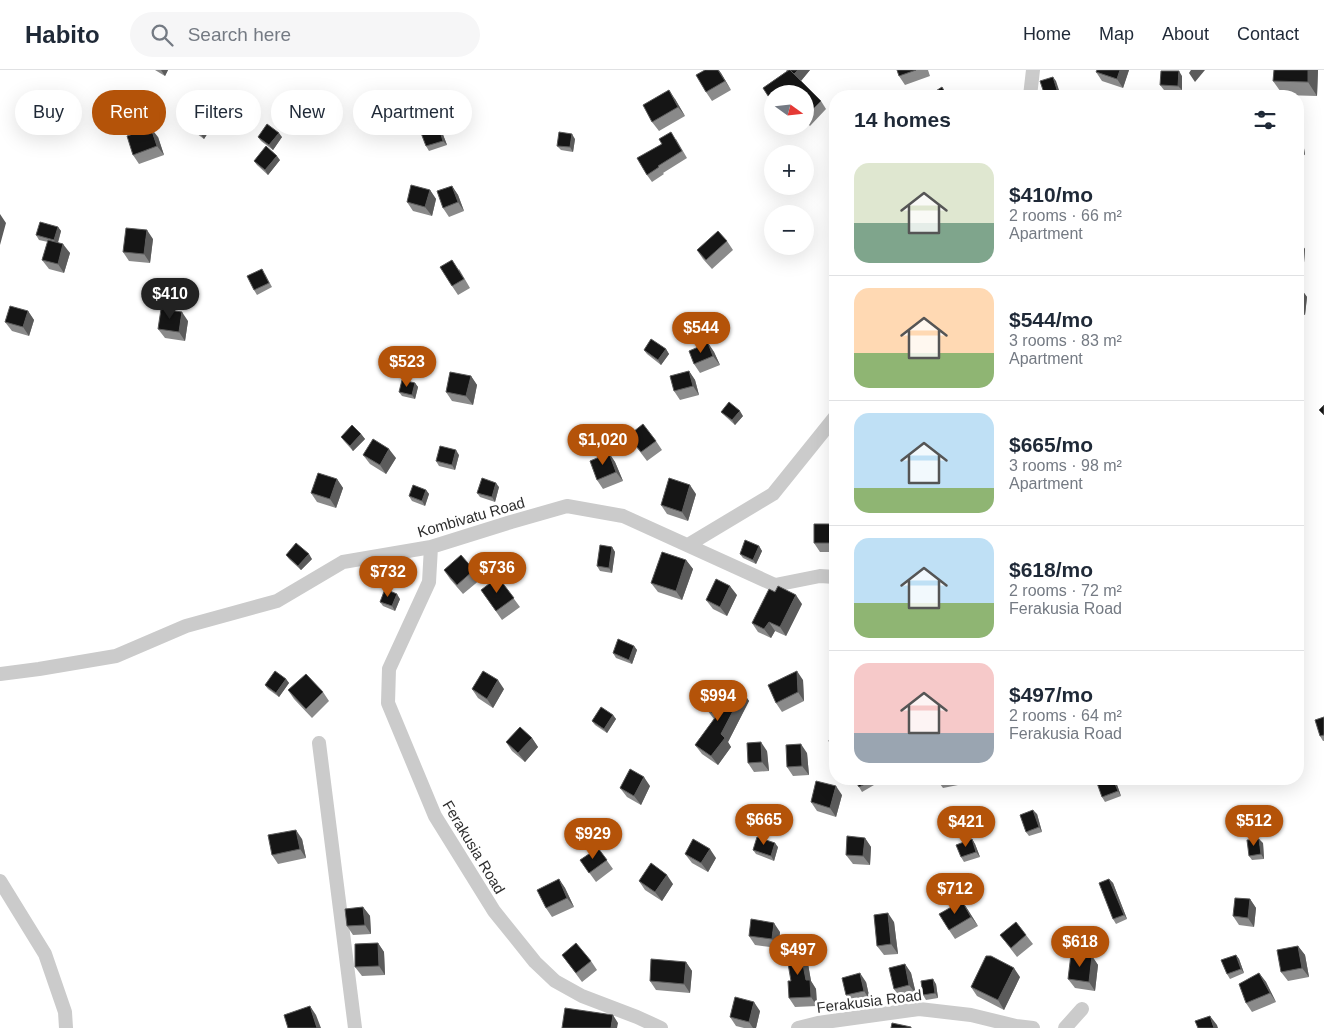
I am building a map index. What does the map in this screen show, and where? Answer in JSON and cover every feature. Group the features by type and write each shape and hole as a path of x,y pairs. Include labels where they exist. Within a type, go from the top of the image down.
{"street":[{"path":"1031,90 1034,70"},
{"path":"688,544 772,494 829,424"},
{"name":"Kombivatu Road","path":"0,674 116,656 186,626 277,601 343,562 431,547 566,506 623,516 775,585 820,576 829,577"},
{"name":"Ferakusia Road","path":"431,547 429,582 389,669 388,703 435,816 494,911 535,962 555,982 582,996 661,1028"},
{"path":"319,743 355,1028"},
{"path":"0,881 45,954 65,1012 66,1028"},
{"name":"Ferakusia Road","path":"798,1028 818,1023 919,1009 971,1015 1016,1026 1034,1028"},
{"path":"1065,1028 1082,1009"}],"building":[{"path":"705,70 718,70 725,81 706,92 696,75"},
{"path":"790,70 805,85 767,85"},
{"path":"790,70 798,70 794,74"},
{"path":"897,70 916,70 899,76"},
{"path":"1097,70 1120,70 1117,79 1096,72"},
{"path":"1274,70 1308,70 1308,82 1273,81"},
{"path":"1161,71 1179,71 1178,86 1160,85"},
{"path":"1053,77 1057,90 1043,90 1040,81"},
{"path":"669,90 678,107 652,122 643,105"},
{"path":"814,94 821,101 814,108"},
{"path":"267,124 271,127 271,135 277,135 269,145 258,137"},
{"path":"559,132 572,134 570,147 557,146"},
{"path":"671,132 682,151 647,175 637,158 662,144 659,139"},
{"path":"153,135 157,146 133,155 127,136"},
{"path":"422,135 441,135 443,141 426,146"},
{"path":"266,146 277,156 265,170 254,161"},
{"path":"411,185 430,190 425,207 407,202"},
{"path":"452,186 458,202 443,208 437,191"},
{"path":"40,222 58,227 54,240 36,235"},
{"path":"126,228 147,230 144,254 123,252"},
{"path":"718,231 727,241 706,260 697,250"},
{"path":"48,240 63,244 58,264 42,260"},
{"path":"452,260 464,279 452,286 440,267"},
{"path":"262,269 269,283 254,290 247,276"},
{"path":"10,306 28,311 23,327 5,322"},
{"path":"161,309 182,312 179,332 158,329"},
{"path":"651,339 666,349 658,360 644,350"},
{"path":"708,343 713,356 694,364 689,351"},
{"path":"689,371 693,386 674,391 670,376"},
{"path":"450,372 471,376 466,396 446,392"},
{"path":"402,380 415,383 412,395 399,392"},
{"path":"729,402 740,411 732,420 721,412"},
{"path":"1324,405 1324,415 1319,410"},
{"path":"643,424 656,441 641,452 628,436"},
{"path":"352,425 361,434 350,446 341,437"},
{"path":"373,439 389,449 380,465 363,455"},
{"path":"440,446 456,450 452,465 436,461"},
{"path":"609,453 616,472 597,480 590,461"},
{"path":"318,473 337,479 330,499 311,493"},
{"path":"482,478 496,483 492,497 477,493"},
{"path":"669,478 690,485 682,512 661,505"},
{"path":"413,485 426,490 422,501 409,496"},
{"path":"814,524 829,524 829,543 814,543"},
{"path":"745,540 759,546 753,560 740,554"},
{"path":"296,543 309,554 298,566 286,555"},
{"path":"600,545 612,547 609,568 597,566"},
{"path":"662,552 686,560 676,591 651,583"},
{"path":"461,555 474,570 457,585 444,570"},
{"path":"498,577 514,598 496,611 481,590"},
{"path":"716,579 730,586 720,607 706,600"},
{"path":"778,586 796,595 780,627 769,622 764,629 752,623 769,589 775,592"},
{"path":"385,589 397,594 392,606 380,602"},
{"path":"618,639 634,646 629,660 613,653"},
{"path":"275,671 286,679 276,693 265,685"},
{"path":"483,671 498,680 487,699 472,689"},
{"path":"797,671 798,692 776,703 768,685"},
{"path":"306,674 323,692 306,709 288,690"},
{"path":"736,688 743,692 721,734 725,738 711,756 695,745 717,715 707,710 715,695 727,701"},
{"path":"601,707 613,715 604,729 592,721"},
{"path":"1324,717 1324,735 1320,736 1315,720"},
{"path":"520,727 532,738 518,753 506,742"},
{"path":"761,742 762,762 748,763 747,743"},
{"path":"801,744 802,766 787,767 786,745"},
{"path":"630,769 644,777 634,796 620,788"},
{"path":"816,781 836,786 830,808 811,802"},
{"path":"1098,785 1116,785 1118,791 1102,797"},
{"path":"1033,810 1039,827 1026,832 1020,815"},
{"path":"296,830 300,849 272,855 268,835"},
{"path":"847,836 865,838 863,856 846,855"},
{"path":"757,837 775,843 771,856 753,850"},
{"path":"693,839 710,849 701,863 685,854"},
{"path":"972,839 976,852 961,857 956,845"},
{"path":"1259,839 1261,854 1249,856 1247,840"},
{"path":"598,848 607,860 589,873 580,860"},
{"path":"651,863 667,875 655,892 639,881"},
{"path":"559,879 567,898 546,908 537,890"},
{"path":"1109,879 1124,915 1113,919 1099,883"},
{"path":"1235,898 1250,899 1248,918 1233,916"},
{"path":"962,901 971,917 949,930 939,914"},
{"path":"363,907 365,925 347,926 345,909"},
{"path":"888,913 891,944 877,946 874,915"},
{"path":"751,919 774,923 772,939 749,936"},
{"path":"1016,922 1026,935 1011,948 1000,935"},
{"path":"378,943 379,966 355,967 355,944"},
{"path":"576,943 591,961 576,973 562,955"},
{"path":"1298,946 1302,968 1281,972 1277,950"},
{"path":"800,949 806,980 810,980 811,997 789,998 788,981 791,981 786,952"},
{"path":"1071,954 1092,956 1089,982 1068,979"},
{"path":"1236,955 1241,969 1227,974 1221,960"},
{"path":"986,956 991,956 1014,968 998,1000 971,987"},
{"path":"651,959 686,962 684,984 650,981"},
{"path":"905,964 909,985 894,989 889,968"},
{"path":"860,973 864,991 846,995 842,978"},
{"path":"1259,973 1270,993 1246,1003 1239,984"},
{"path":"933,979 935,993 923,995 921,981"},
{"path":"735,997 754,1002 749,1022 730,1017"},
{"path":"310,1006 317,1028 288,1028 284,1015"},
{"path":"565,1008 613,1015 611,1028 562,1028"},
{"path":"1210,1016 1214,1028 1198,1028 1195,1021"},
{"path":"892,1023 911,1027 911,1028 891,1028"}]}
